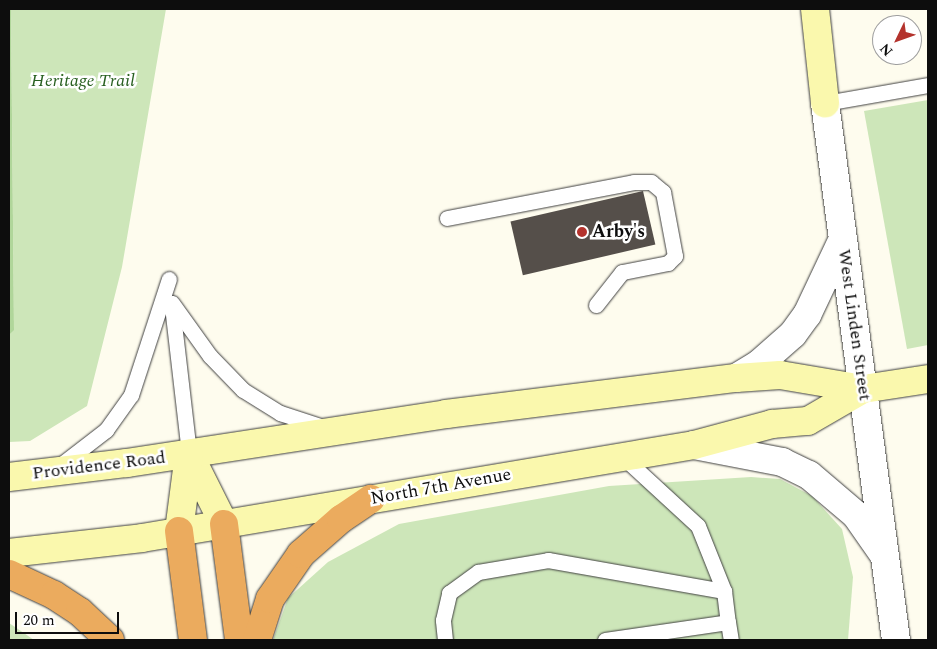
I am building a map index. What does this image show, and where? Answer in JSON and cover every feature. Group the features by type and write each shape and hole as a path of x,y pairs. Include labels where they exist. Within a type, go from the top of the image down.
{"highway":[{"path":"257,640 270,599 301,554 340,518 371,499"},
{"path":"224,524 238,640"},
{"path":"179,531 193,640"},
{"path":"9,574 54,595 80,612 110,640"}],"main road":[{"name":"West Linden Street","path":"814,9 825,103"},
{"name":"North 7th Avenue","path":"189,454 446,414 736,378 780,375 863,389 928,379"},
{"name":"North 7th Avenue","path":"9,553 224,524 622,456 694,446 772,424 808,421 863,389"},
{"name":"Providence Road","path":"9,477 189,454"},
{"path":"189,454 224,524"},
{"path":"179,531 189,454"}],"street":[{"name":"West Linden Street","path":"825,103 896,640"},
{"path":"736,378 759,364 802,321 843,239"},
{"path":"694,446 782,462 809,475 856,515 886,558"}],"lane":[{"path":"825,103 928,85"},
{"path":"447,218 634,182 652,182 663,192 676,256 668,263 622,272 596,305"},
{"path":"50,473 90,445 119,416 140,374 169,279 189,454"},
{"path":"172,303 210,356 243,390 280,413 336,431"},
{"path":"622,456 698,526 724,591 731,640"},
{"path":"445,640 443,620 449,593 478,572 548,560 724,591"},
{"path":"613,640 728,622"}],"green space":[{"path":"9,9 11,9 14,330 9,335"},
{"name":"Heritage Trail","path":"11,9 166,9 122,267 87,406 30,441 9,442 9,335 14,329"},
{"path":"928,100 928,345 907,349 864,111"},
{"path":"751,477 780,479 812,496 842,529 853,577 848,640 273,640 288,598 328,562 399,524 609,486"},
{"path":"9,623 15,627 34,640 9,640"}],"building":[{"name":"Arby's","path":"643,191 655,245 523,275 510,222"}],"place":[{"name":"Arby's","path":"582,232"}]}
